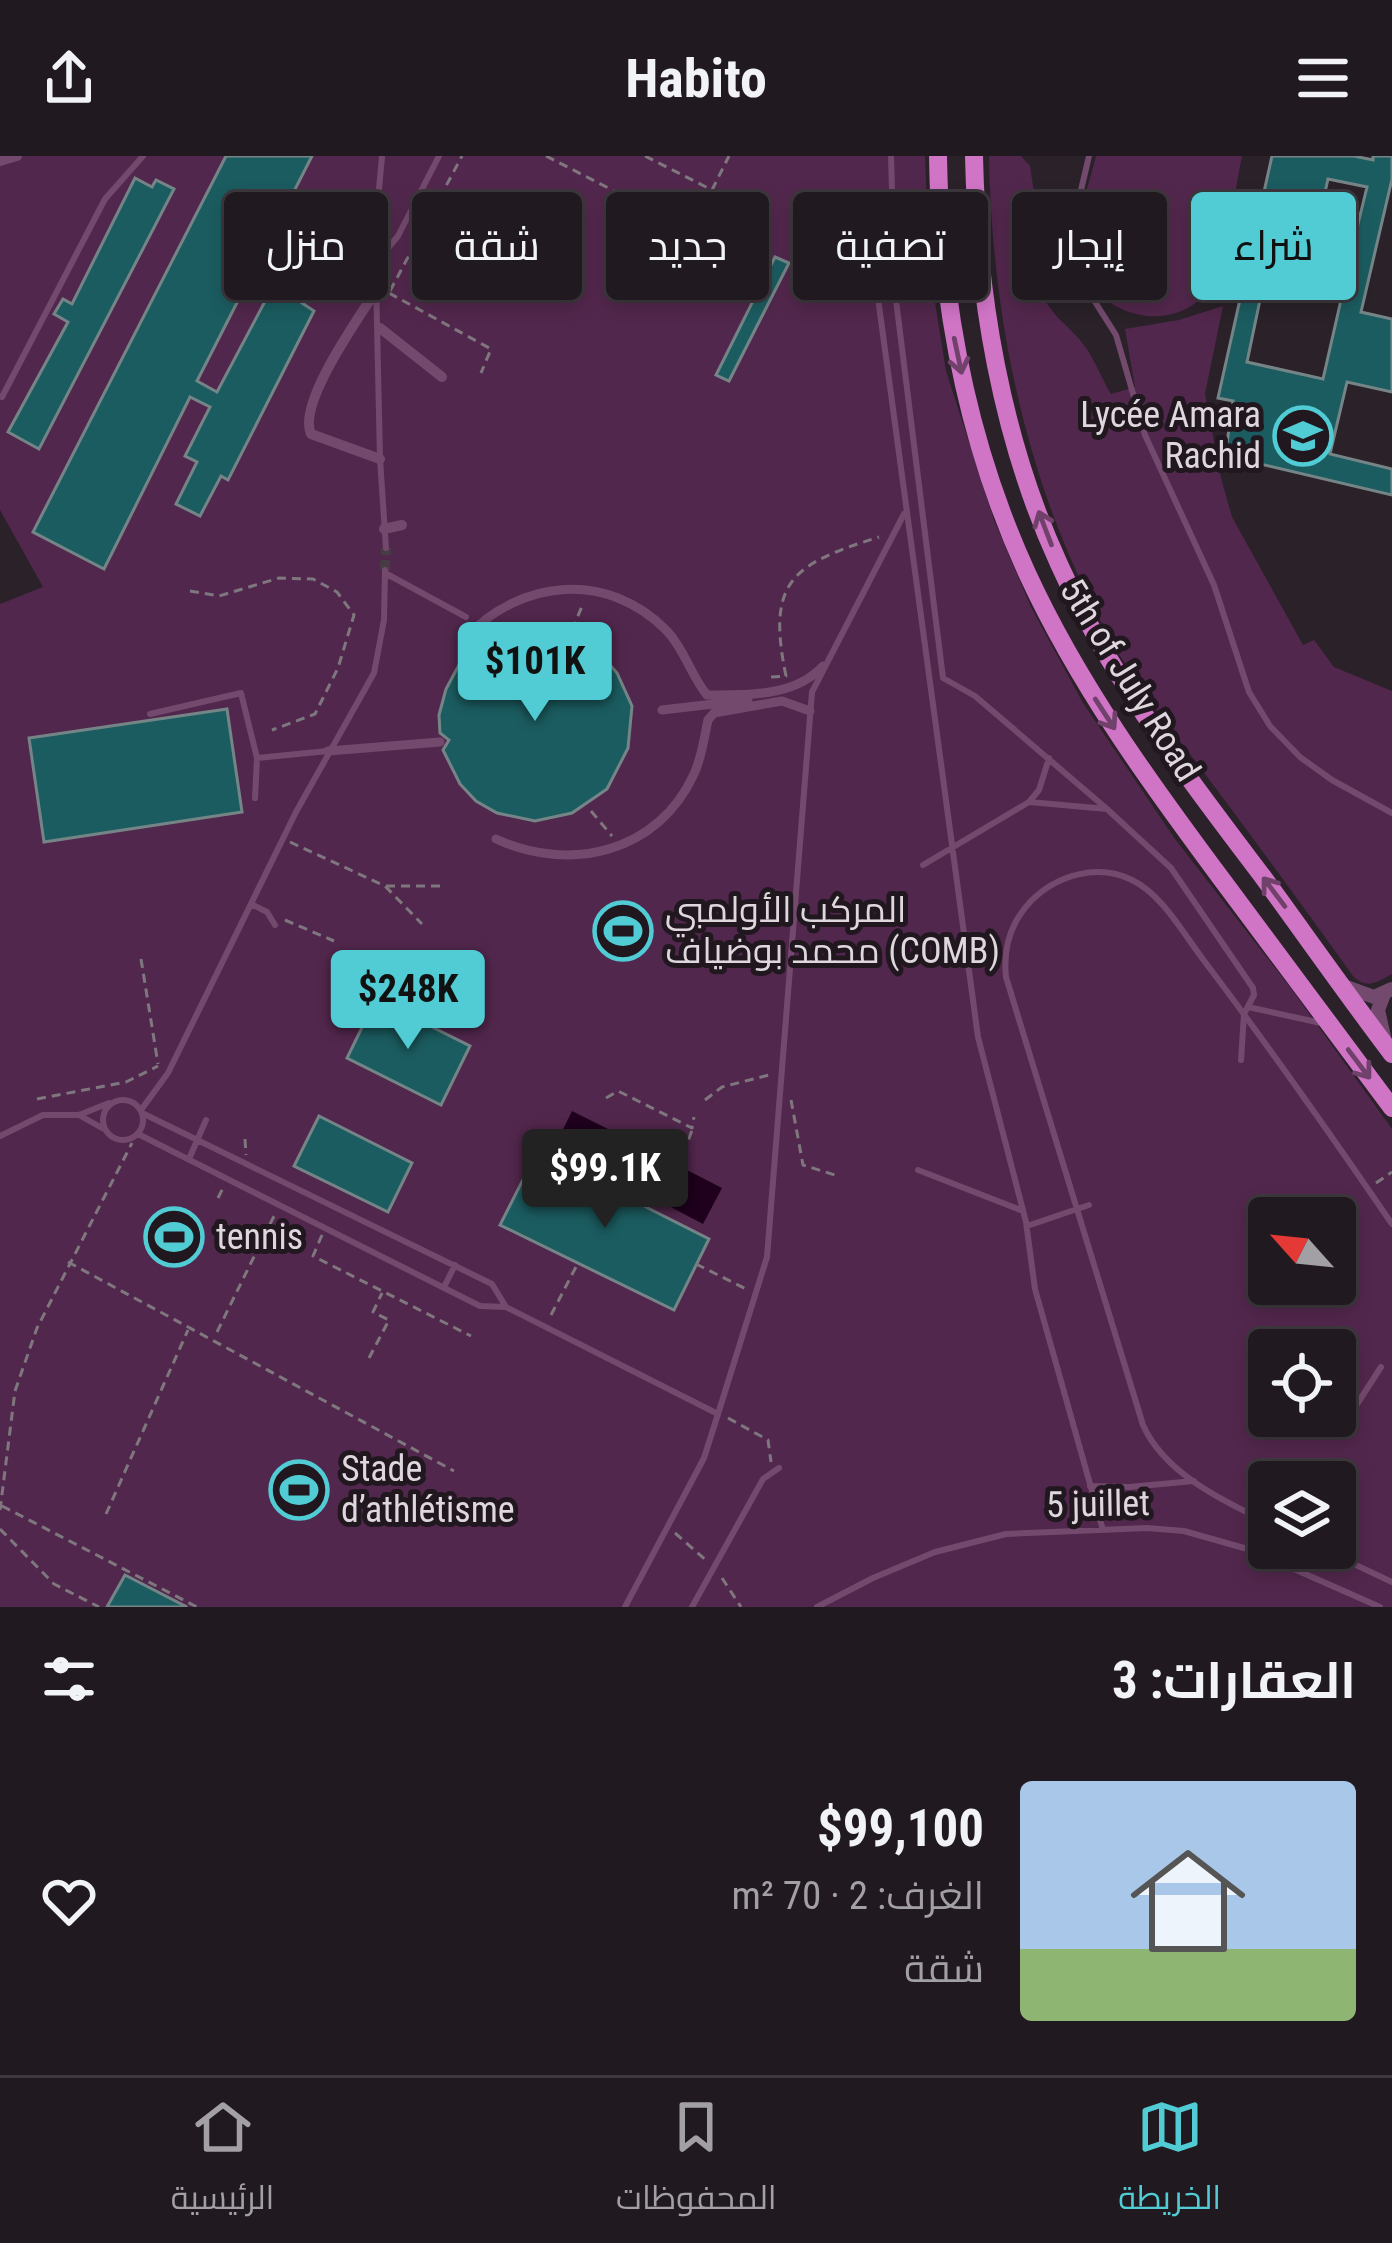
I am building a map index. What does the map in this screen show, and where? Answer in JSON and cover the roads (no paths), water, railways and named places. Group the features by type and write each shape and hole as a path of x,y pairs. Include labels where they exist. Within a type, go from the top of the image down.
{"highway":[{"name":"5th of July Road","path":"938,156 939,219 956,345 983,452 1026,571 1103,713 1392,1108"},
{"name":"5th of July Road","path":"974,156 977,238 1003,393 1022,465 1058,562 1135,702 1389,1050"}],"street":[{"path":"0,161 17,156"},
{"path":"376,300 341,347 311,404 307,424 311,434 380,459"},
{"path":"380,328 442,377"},
{"path":"384,529 402,525"},
{"path":"465,638 521,597 566,588 590,590 632,605 668,632 707,695 789,701 810,712"},
{"path":"496,839 520,850 558,857 596,854 644,834 682,796 695,772 711,716 801,684 823,666"},
{"path":"662,710 748,700"},
{"path":"328,751 440,742"},
{"path":"1344,986 1364,996 1388,992"},
{"path":"1388,992 1378,1010 1389,1050"}],"lane":[{"path":"2,397 105,200 143,156"},
{"path":"380,192 382,156"},
{"path":"388,248 440,156"},
{"path":"891,156 895,292 943,678"},
{"path":"1089,156 1070,238 1071,264 1116,335 1145,435 1214,586 1249,692 1270,726 1300,757 1392,813"},
{"path":"381,300 380,459 386,548"},
{"path":"878,300 978,1037 1027,1226 1035,1289 1103,1529"},
{"path":"625,1607 704,1458 758,1295 770,1234 810,712 823,666 904,513"},
{"path":"137,1135 143,1124 141,1111 168,1073 328,751 374,673 384,620 385,571 466,617"},
{"path":"926,671 975,696 1151,846 1208,917 1253,988 1241,1060"},
{"path":"150,714 242,693 257,758 255,798"},
{"path":"257,758 328,751"},
{"path":"923,865 1029,802 1039,790 1049,758"},
{"path":"1029,802 1108,809"},
{"path":"1248,1512 1221,1499 1159,1453 1143,1425 1006,976 1008,939 1028,904 1054,883 1084,873 1117,874 1153,894 1246,1011 1392,1224"},
{"path":"251,904 267,912 275,925"},
{"path":"1246,1011 1331,1026"},
{"path":"0,1136 43,1115 79,1115 130,1101 141,1111 492,1285 506,1307"},
{"path":"105,1130 104,1113 115,1102"},
{"path":"79,1115 118,1140 137,1135 189,1159 480,1306 506,1307 718,1414"},
{"path":"189,1159 206,1120"},
{"path":"918,1170 1023,1210"},
{"path":"1027,1226 1089,1205"},
{"path":"444,1287 455,1265"},
{"path":"1356,1406 1381,1367"},
{"path":"692,1607 763,1479 776,1469"},
{"path":"1090,1486 1197,1481"},
{"name":"5 juillet","path":"817,1607 934,1552 1006,1534 1103,1529 1184,1531 1287,1564 1380,1607"},
{"path":"1356,1565 1392,1582"}],"tunnel":[{"path":"385,570 386,548"}],"place":[{"name":"Lycée Amara Rachid","path":"1303,436"},
{"name":"المركب الأولمبي محمد بوضياف (COMB)","path":"623,931"},
{"name":"tennis","path":"174,1237"},
{"name":"Stade d’athlétisme","path":"299,1490"}]}
